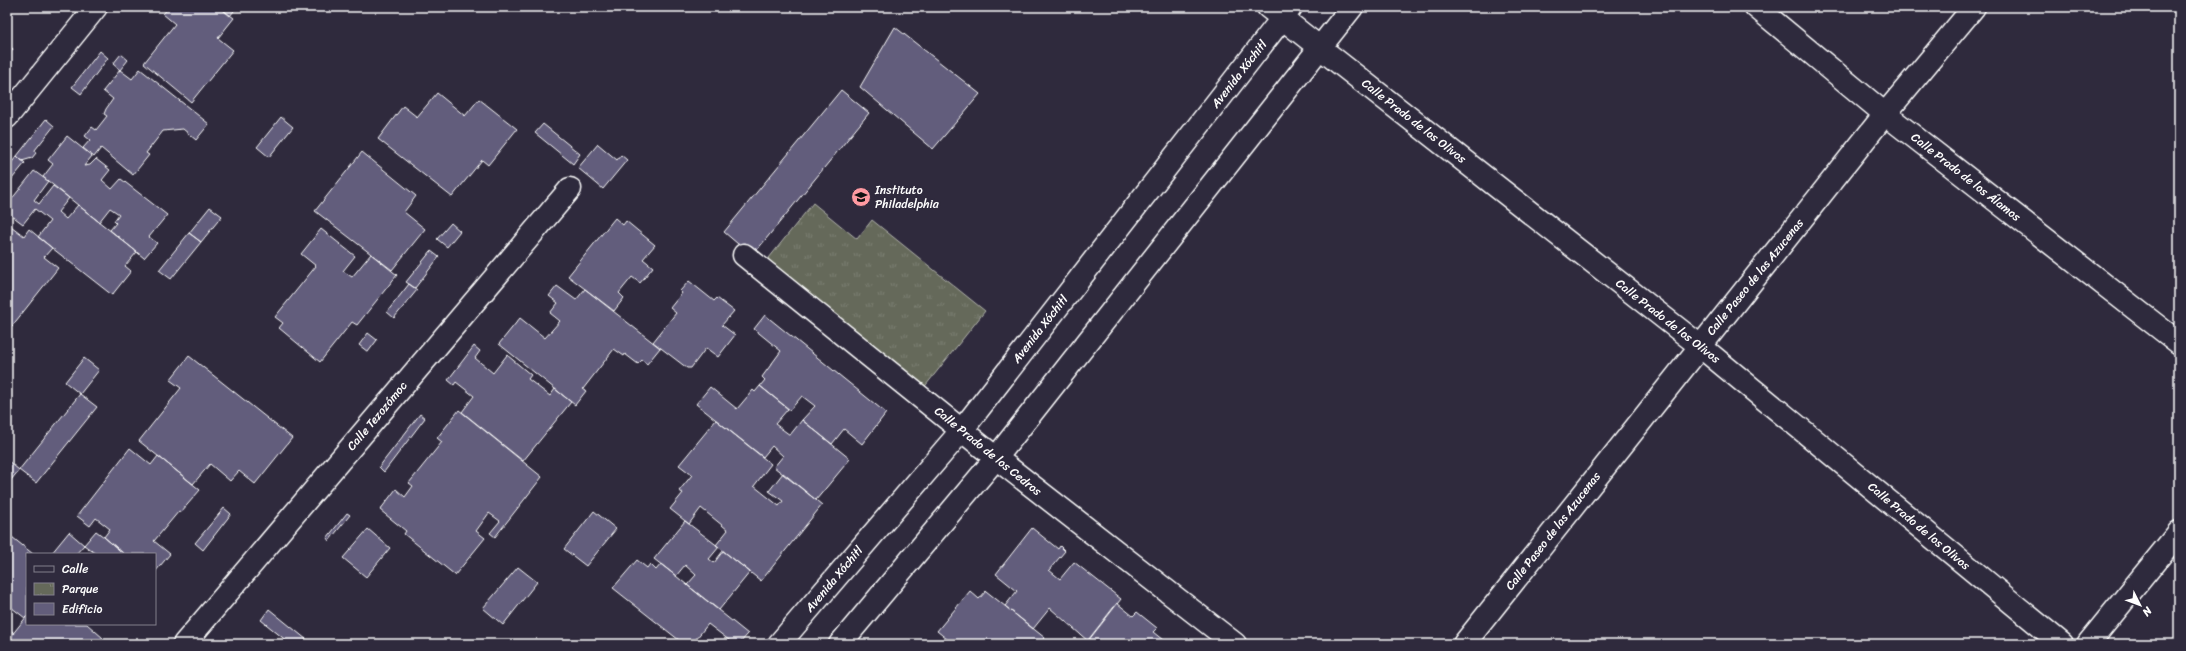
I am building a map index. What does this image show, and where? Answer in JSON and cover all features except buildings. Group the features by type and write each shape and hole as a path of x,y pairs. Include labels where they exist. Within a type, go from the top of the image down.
{"street":[{"path":"7,117 96,7"},
{"path":"840,644 996,458 1352,7"},
{"name":"Calle Prado de los Álamos","path":"1756,7 1885,114 2179,343"},
{"name":"Calle Paseo de las Azucenas","path":"1464,644 1885,114 1974,7"},
{"name":"Calle Prado de los Olivos","path":"1281,11 1320,48 1700,346 2062,644"},
{"name":"Avenida Xóchitl","path":"779,644 962,430 1281,11"},
{"name":"Calle Tezozómoc","path":"184,644 570,189"},
{"name":"Calle Prado de los Cedros","path":"744,255 996,458 1235,644"},
{"path":"2088,644 2179,532"}],"green space":[{"path":"813,203 857,239 872,220 985,311 922,390 765,263"}],"place":[{"name":"Instituto Philadelphia","path":"861,197"}]}
